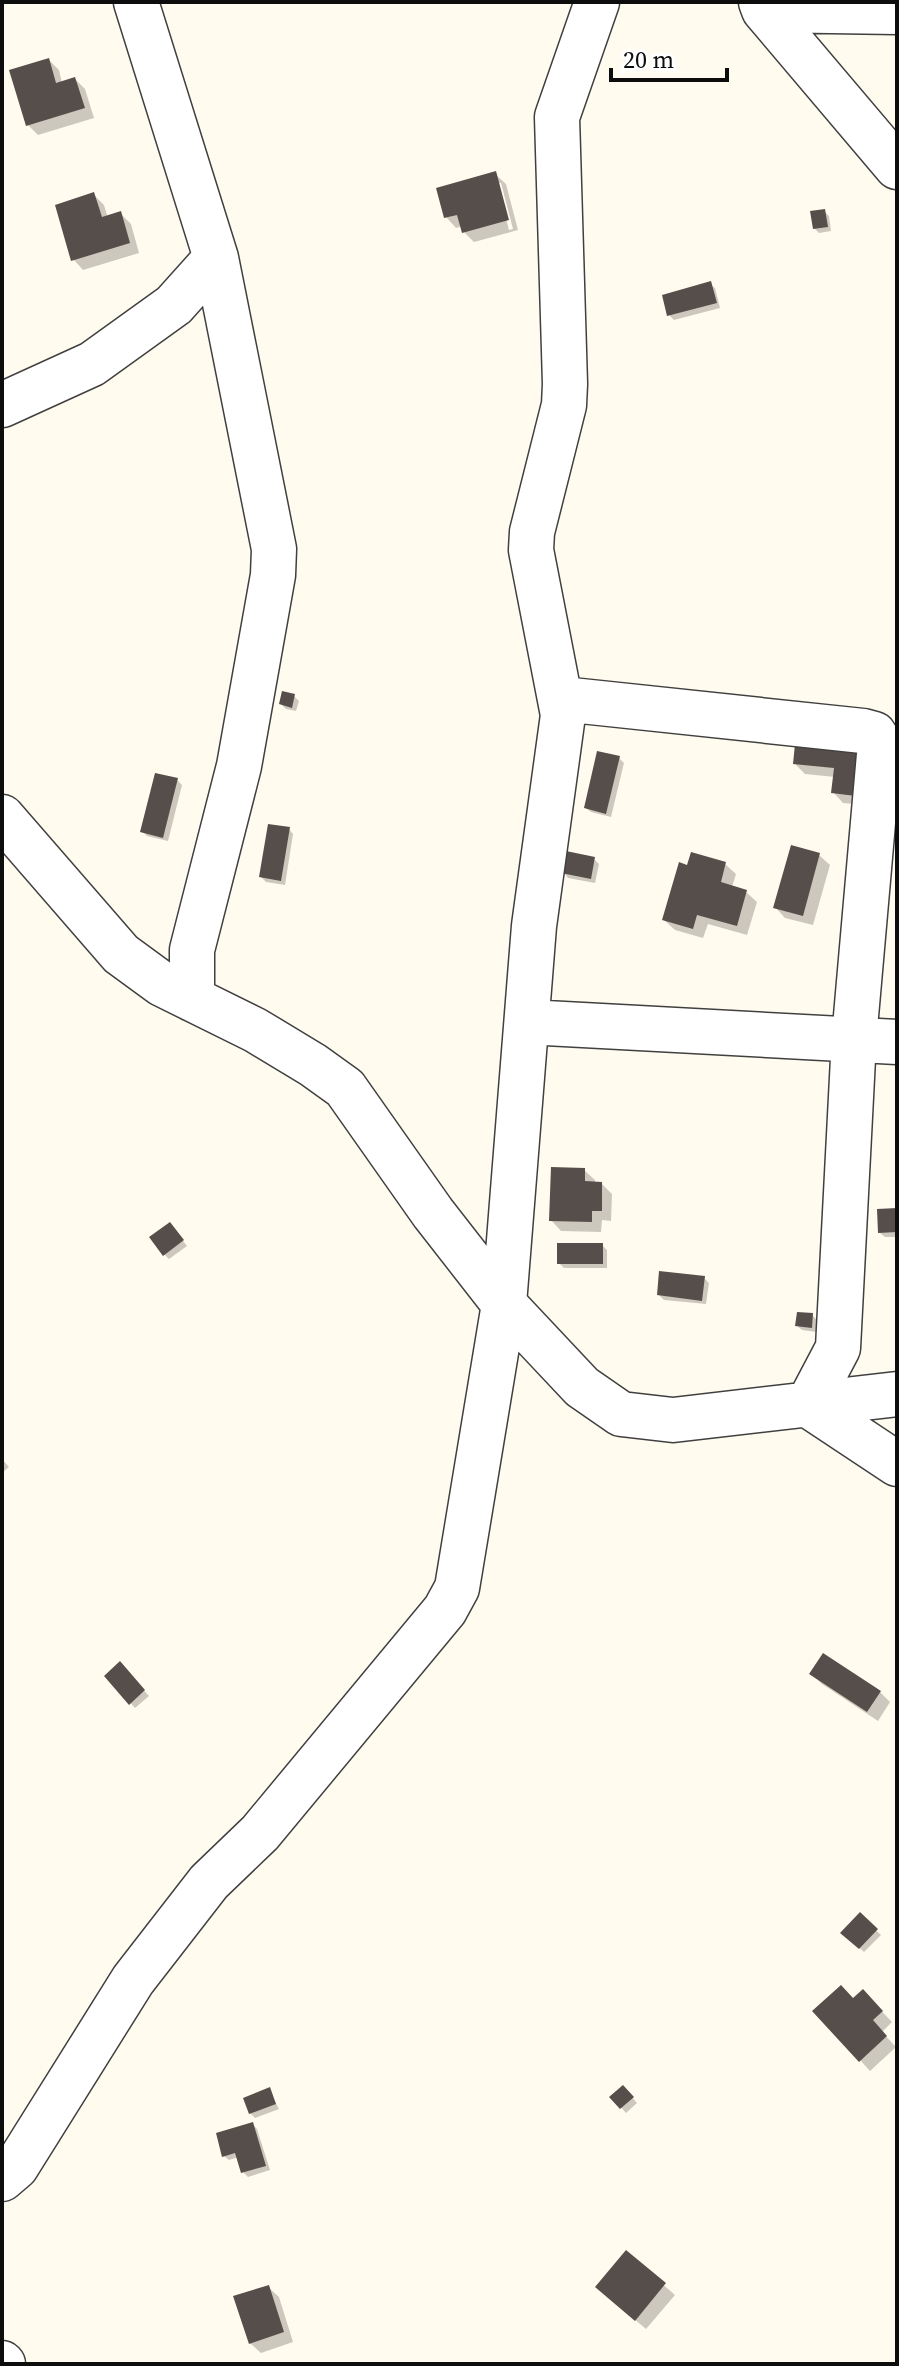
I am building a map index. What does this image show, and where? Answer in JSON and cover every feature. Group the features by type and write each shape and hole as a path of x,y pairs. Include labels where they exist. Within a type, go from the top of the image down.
{"street":[{"path":"136,2 216,258 274,549 273,575 239,766 192,950 192,999"},
{"path":"2,2179 16,2167 133,1980 209,1882 260,1833 445,1610 457,1588 504,1304 534,926 563,715 531,550 532,532 564,405 557,117 597,2"},
{"path":"762,6 897,12"},
{"path":"762,6 897,167"},
{"path":"2,405 92,364 174,305 216,258"},
{"path":"562,699 863,731 874,734 880,743 854,1039 838,1348 808,1405"},
{"path":"2,817 121,954 162,984 255,1030 345,1088 433,1213 504,1304 582,1387 621,1414 673,1420 897,1394"},
{"path":"527,1022 897,1042"},
{"path":"808,1405 897,1464"}],"building":[{"path":"49,58 56,83 75,77 85,108 26,126 9,70"},
{"path":"496,171 509,220 462,233 457,215 444,218 436,188"},
{"path":"94,192 102,217 121,211 130,243 71,261 55,205"},
{"path":"825,209 828,227 813,229 810,211"},
{"path":"711,281 717,303 667,316 662,295"},
{"path":"282,691 295,694 292,708 279,704"},
{"path":"795,744 861,750 856,796 831,793 834,768 793,764"},
{"path":"597,751 620,756 606,814 584,808"},
{"path":"155,773 178,778 163,838 140,832"},
{"path":"268,824 290,827 281,881 259,877"},
{"path":"791,845 820,853 803,916 773,908"},
{"path":"566,851 595,857 591,879 561,873"},
{"path":"691,852 726,862 721,882 747,890 737,926 697,915 693,929 662,920 679,862 687,865"},
{"path":"551,1167 585,1168 585,1181 602,1182 602,1211 592,1211 592,1222 549,1221"},
{"path":"897,1208 897,1232 878,1233 877,1209"},
{"path":"170,1222 184,1240 163,1256 149,1237"},
{"path":"557,1243 603,1243 603,1264 557,1264"},
{"path":"659,1271 705,1276 702,1301 657,1295"},
{"path":"797,1312 813,1313 812,1328 795,1326"},
{"path":"823,1653 881,1691 867,1712 809,1674"},
{"path":"120,1661 145,1690 129,1705 104,1676"},
{"path":"860,1912 878,1929 859,1949 840,1933"},
{"path":"841,1985 853,1998 863,1989 883,2011 873,2020 887,2036 859,2062 812,2011"},
{"path":"623,2085 634,2097 620,2109 609,2097"},
{"path":"270,2087 276,2104 249,2114 243,2098"},
{"path":"253,2122 266,2166 241,2173 235,2153 222,2157 216,2133"},
{"path":"626,2250 666,2283 635,2321 595,2287"},
{"path":"269,2285 284,2332 249,2344 233,2296"}]}
